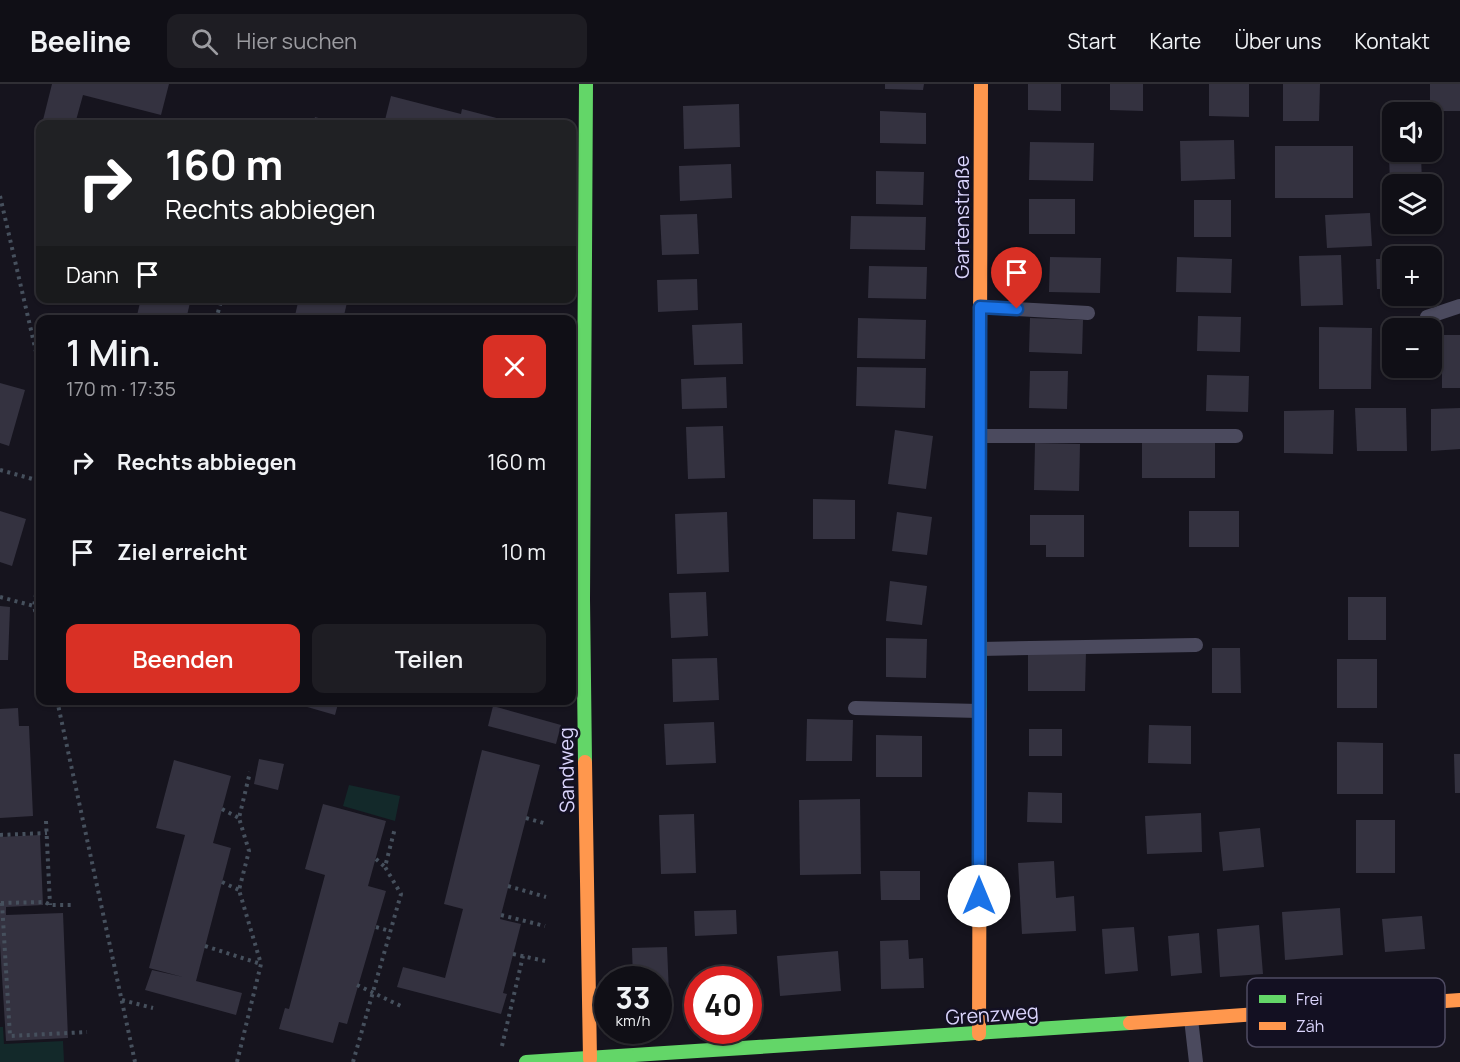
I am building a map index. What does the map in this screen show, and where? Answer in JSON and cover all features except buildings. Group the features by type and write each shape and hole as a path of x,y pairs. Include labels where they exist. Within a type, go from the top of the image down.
{"street":[{"name":"Sandweg","path":"586,84 583,599 590,1059"},
{"name":"Gartenstraße","path":"979,1034 981,84"},
{"name":"Grenzweg","path":"1445,1001 1460,1000"},
{"name":"Grenzweg","path":"525,1062 1247,1015"}],"lane":[{"path":"1427,317 1460,306"},
{"path":"980,307 1088,313"},
{"path":"980,436 1236,436"},
{"path":"980,649 1196,645"},
{"path":"855,708 980,711"},
{"path":"1191,1019 1196,1062"}],"path":[{"path":"0,196 36,352"},
{"path":"0,470 36,480"},
{"path":"36,595 34,606 36,615"},
{"path":"0,597 34,606"},
{"path":"58,705 135,1062"},
{"path":"237,1062 261,964 239,890 249,851 239,818 250,772"},
{"path":"222,809 239,818"},
{"path":"526,818 547,824"},
{"path":"46,821 50,905"},
{"path":"385,867 395,828"},
{"path":"0,835 47,832"},
{"path":"353,1062 401,894 385,867 376,858"},
{"path":"222,882 239,890"},
{"path":"508,886 546,897"},
{"path":"74,905 50,905 45,902 1,903 10,1036 87,1032"},
{"path":"501,915 545,926"},
{"path":"376,927 390,931"},
{"path":"205,946 261,964"},
{"path":"513,954 545,961"},
{"path":"502,1047 523,956"},
{"path":"357,986 373,991 403,1007"},
{"path":"122,1000 153,1008"}],"green space":[{"path":"349,785 400,796 395,821 343,806"},
{"path":"0,1027 3,1027 4,1044 63,1041 64,1062 0,1062"}],"traffic: fast":[{"path":"585,762 583,599 586,84"},
{"path":"980,334 980,711"},
{"path":"526,1062 1130,1023"}],"traffic: slow":[{"path":"980,334 981,84"},
{"path":"979,1034 980,711"},
{"path":"585,762 590,1059"},
{"path":"1445,1001 1460,1000"},
{"path":"1130,1023 1247,1015"}],"route":[{"path":"979,896 980,307 1017,309"}]}
